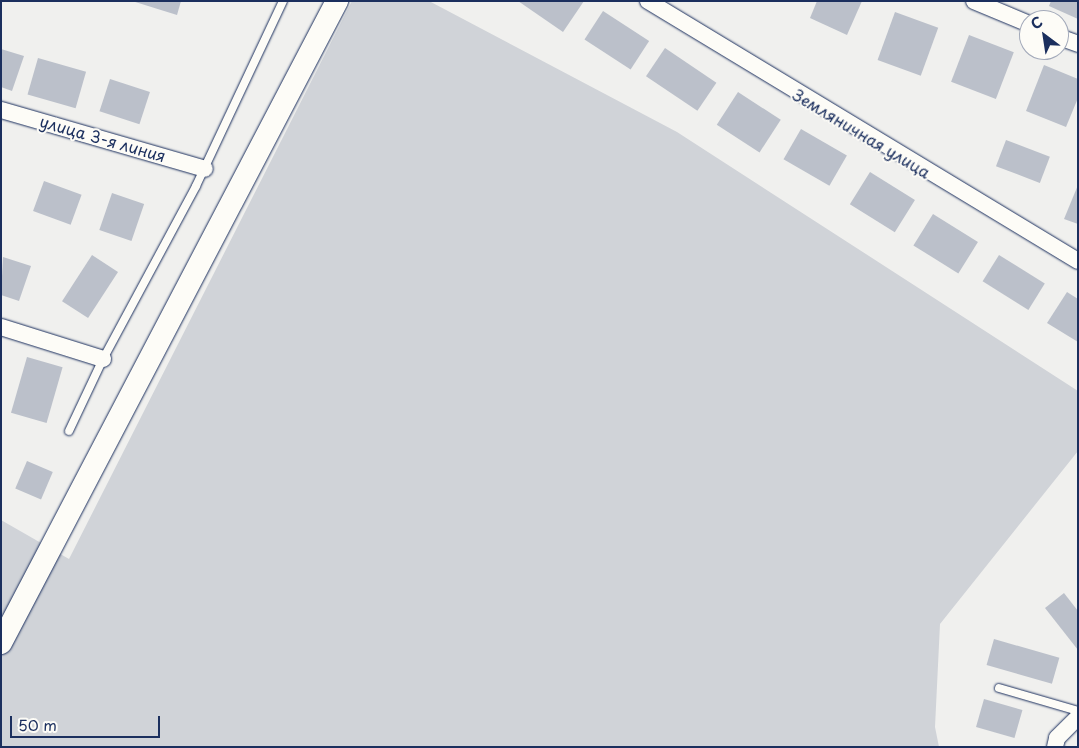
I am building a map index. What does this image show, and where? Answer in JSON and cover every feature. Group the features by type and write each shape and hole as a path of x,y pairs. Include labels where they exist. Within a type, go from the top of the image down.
{"street":[{"path":"1,643 337,1"},
{"name":"Земляничная улица","path":"648,1 1078,262"},
{"path":"974,1 1019,20"},
{"name":"улица 3-я линия","path":"1,110 205,169"},
{"path":"1,327 103,359"},
{"path":"1055,747 1056,738 1078,717"}],"lane":[{"path":"69,431 103,359 205,169 283,1"},
{"path":"999,688 1078,712"}],"shaded area":[{"path":"352,1 429,1 677,132 1078,391 1078,451 940,624 935,727 939,747 1,747 1,520 69,559"}],"building":[{"path":"132,1 181,1 177,15"},
{"path":"518,1 584,1 563,32"},
{"path":"817,1 862,1 847,35 810,18"},
{"path":"1051,1 1078,1 1078,19 1069,15 1069,10 1058,10 1049,6"},
{"path":"603,11 649,41 631,69 584,40"},
{"path":"895,12 938,28 921,76 878,60"},
{"path":"969,35 1014,52 996,99 951,82"},
{"path":"665,48 716,83 697,111 646,76"},
{"path":"1,49 24,56 12,91 1,87"},
{"path":"38,58 86,72 76,108 28,95"},
{"path":"1044,65 1078,79 1078,98 1066,127 1026,111"},
{"path":"110,79 150,92 139,124 99,111"},
{"path":"738,92 781,120 760,152 717,125"},
{"path":"801,129 847,156 829,186 784,159"},
{"path":"1006,140 1050,157 1040,183 996,166"},
{"path":"870,172 915,200 895,232 850,204"},
{"path":"44,181 82,195 71,225 33,211"},
{"path":"1078,185 1078,224 1064,219"},
{"path":"112,193 144,204 131,241 99,230"},
{"path":"933,214 978,242 958,273 913,245"},
{"path":"92,255 118,272 88,318 62,301"},
{"path":"999,255 1045,284 1028,310 983,281"},
{"path":"3,257 31,266 19,301 1,295"},
{"path":"1067,292 1078,299 1078,342 1047,323"},
{"path":"27,357 63,367 47,423 11,413"},
{"path":"27,461 53,472 41,500 15,489"},
{"path":"1064,593 1078,611 1078,650 1045,608"},
{"path":"994,639 1059,658 1052,684 987,665"},
{"path":"984,699 1022,710 1014,738 976,727"}]}
